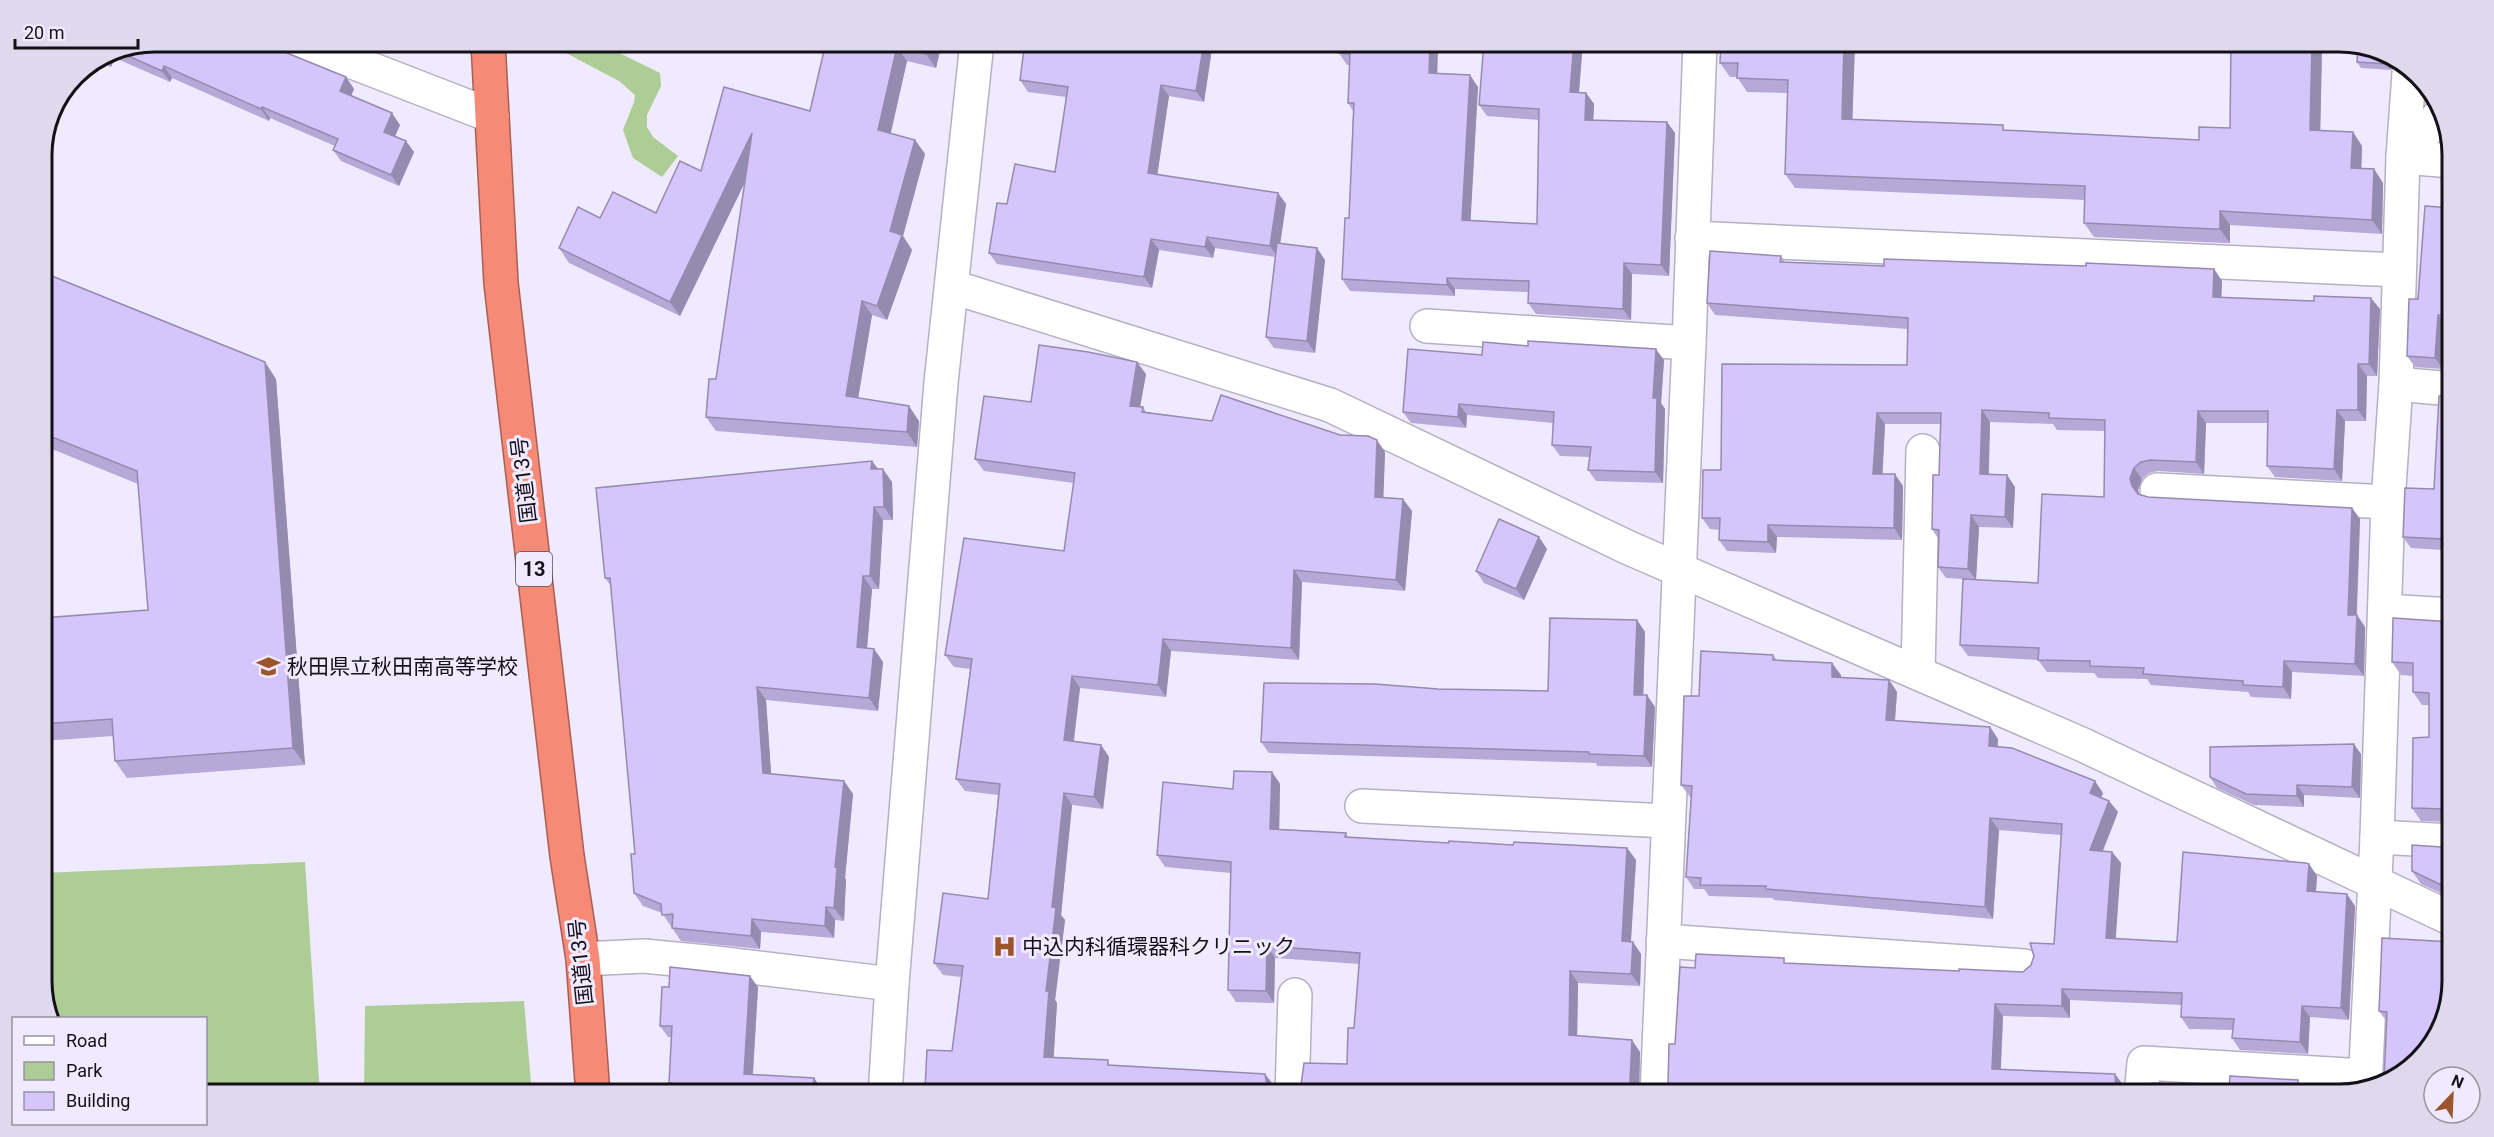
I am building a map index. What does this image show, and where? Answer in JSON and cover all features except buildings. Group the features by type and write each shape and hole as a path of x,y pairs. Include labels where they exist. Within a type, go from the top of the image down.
{"highway":[{"name":"国道13号","path":"489,52 501,283 567,856 583,959 592,1084"}],"street":[{"path":"326,52 492,116"},
{"path":"886,1084 941,383 976,52"},
{"path":"1657,1084 1700,52"},
{"path":"2365,1081 2373,881 2377,837 2388,502 2396,384 2398,270 2408,81"},
{"path":"2403,157 2435,121"},
{"path":"2403,157 2441,160"},
{"path":"1692,238 2398,270"},
{"path":"952,287 1330,405 1629,548 2081,744 2442,914"},
{"path":"1427,326 1689,344"},
{"path":"2396,384 2441,388"},
{"path":"1918,673 1923,452"},
{"path":"2157,490 2388,502"},
{"path":"2385,611 2442,614"},
{"path":"1362,806 1668,821"},
{"path":"2377,837 2442,840"},
{"path":"1663,941 2024,966"},
{"path":"583,959 644,956 892,984"},
{"path":"1292,1084 1295,995"},
{"path":"2142,1084 2144,1063 2364,1081"}],"green space":[{"path":"564,52 617,52 660,73 661,86 647,115 647,127 653,137 678,156 662,177 633,158 623,130 635,95 619,81"},
{"path":"305,862 319,1084 207,1084 207,1017 59,1017 53,988 53,873"},
{"path":"524,1001 531,1084 364,1084 365,1006"}],"place":[{"name":"秋田県立秋田南高等学校","path":"269,667"},
{"name":"中込内科循環器科クリニック","path":"1004,947"}]}
